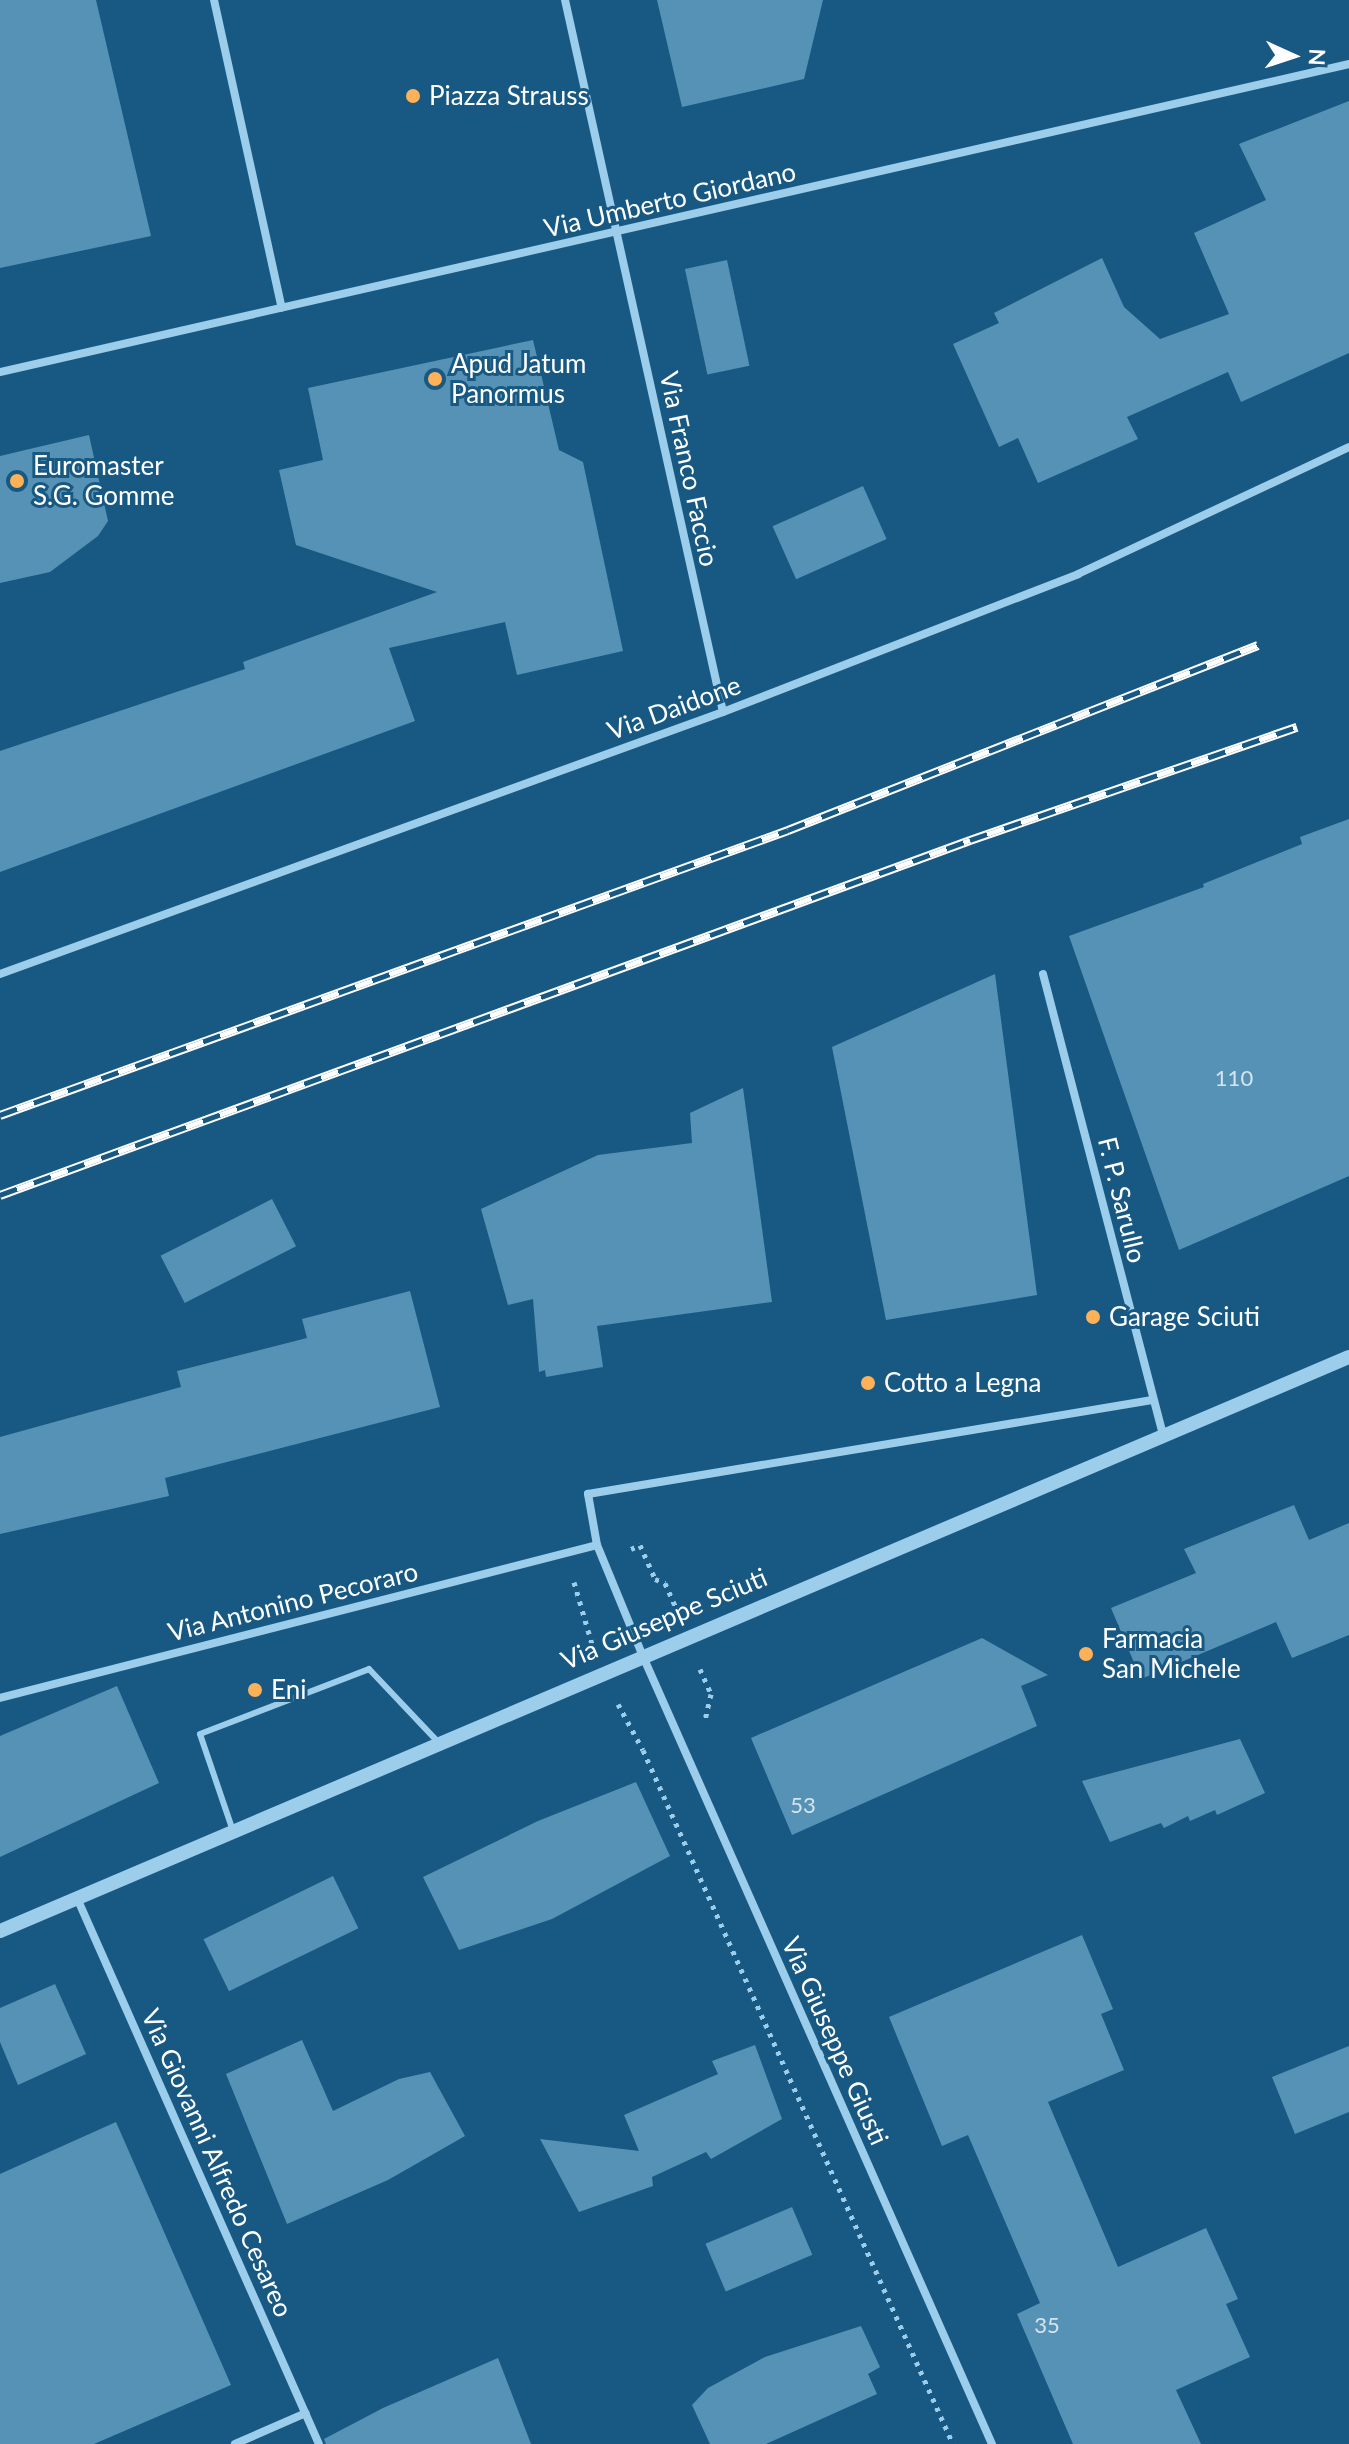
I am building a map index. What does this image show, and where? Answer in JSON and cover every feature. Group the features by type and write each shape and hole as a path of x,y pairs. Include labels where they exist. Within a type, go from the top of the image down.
{"street":[{"path":"214,0 282,308"},
{"name":"Via Franco Faccio","path":"565,0 723,712"},
{"name":"Via Umberto Giordano","path":"0,372 1349,64"},
{"name":"Via Daidone","path":"0,974 723,712 1078,574 1349,447"},
{"name":"F. P. Sarullo","path":"1043,974 1163,1435"},
{"name":"Via Giuseppe Sciuti","path":"0,1931 642,1654 1349,1357"},
{"name":"Via Giuseppe Giusti","path":"992,2444 642,1654 597,1545 588,1494 1152,1400"},
{"name":"Via Antonino Pecoraro","path":"0,1698 597,1545"},
{"name":"Via Giovanni Alfredo Cesareo","path":"77,1898 319,2444"},
{"path":"235,2444 306,2413"}],"lane":[{"path":"233,1831 200,1734 369,1669 438,1742"}],"path":[{"path":"633,1738 643,1750 953,2444"}],"building":[{"path":"0,0 96,0 151,236 0,268"},
{"path":"657,0 823,0 804,79 682,107"},
{"path":"1349,101 1349,353 1241,402 1228,372 1127,417 1138,439 1038,483 1018,438 999,447 953,344 999,323 994,313 1102,258 1124,307 1160,339 1229,314 1194,233 1266,200 1239,144"},
{"path":"727,260 749,366 707,375 685,269"},
{"path":"533,340 559,450 583,462 623,651 517,675 505,622 389,648 415,721 0,872 0,751 245,669 243,662 437,592 296,545 279,470 323,460 308,388"},
{"path":"89,435 108,521 98,536 50,572 0,583 0,456"},
{"path":"863,486 887,539 796,579 773,526"},
{"path":"1349,819 1349,1176 1179,1250 1069,936 1204,887 1203,884 1302,844 1300,837"},
{"path":"995,974 1037,1295 886,1320 832,1047"},
{"path":"743,1088 772,1302 597,1326 603,1367 546,1377 545,1370 539,1372 533,1299 508,1305 481,1209 598,1155 692,1143 690,1113"},
{"path":"272,1199 296,1246 185,1303 161,1256"},
{"path":"410,1291 440,1407 165,1478 169,1496 0,1534 0,1437 181,1387 177,1371 307,1338 302,1319"},
{"path":"1294,1505 1309,1540 1349,1523 1349,1635 1292,1658 1276,1622 1141,1679 1111,1608 1196,1573 1184,1549"},
{"path":"982,1638 1048,1675 1021,1686 1037,1726 792,1835 751,1738"},
{"path":"117,1686 159,1783 0,1857 0,1736"},
{"path":"1240,1739 1265,1793 1217,1815 1215,1810 1190,1821 1188,1816 1164,1828 1161,1823 1110,1842 1082,1781"},
{"path":"636,1782 670,1856 552,1919 459,1950 423,1877 538,1821"},
{"path":"333,1876 358,1928 229,1991 204,1939"},
{"path":"1082,1935 1113,2009 1101,2014 1124,2070 1048,2102 1118,2267 1206,2228 1238,2299 1226,2304 1250,2357 1176,2390 1201,2444 1073,2444 1017,2314 1040,2303 968,2135 942,2146 889,2017"},
{"path":"55,1984 86,2054 18,2085 0,2042 0,2008"},
{"path":"302,2040 333,2111 399,2079 430,2072 465,2136 388,2180 287,2224 226,2074"},
{"path":"755,2045 782,2119 711,2159 706,2152 652,2177 653,2186 579,2212 540,2139 639,2151 624,2115 718,2074 712,2061"},
{"path":"1349,2046 1349,2112 1295,2134 1272,2077"},
{"path":"116,2122 231,2385 94,2444 0,2444 0,2174"},
{"path":"792,2207 812,2255 726,2292 705,2244"},
{"path":"861,2326 880,2367 868,2374 877,2394 766,2444 710,2444 692,2405 708,2388 765,2357"},
{"path":"498,2358 531,2444 326,2444 324,2439 383,2408"}],"railway":[{"path":"0,1115 788,830 1258,645"},
{"path":"0,1195 970,840 1297,727"}],"place":[{"name":"Piazza Strauss","path":"413,96"},
{"name":"Apud Jatum Panormus","path":"435,379"},
{"name":"Euromaster S.G. Gomme","path":"17,481"},
{"name":"Garage Sciuti","path":"1093,1317"},
{"name":"Cotto a Legna","path":"868,1383"},
{"name":"Farmacia San Michele","path":"1086,1654"},
{"name":"Eni","path":"255,1690"}]}
